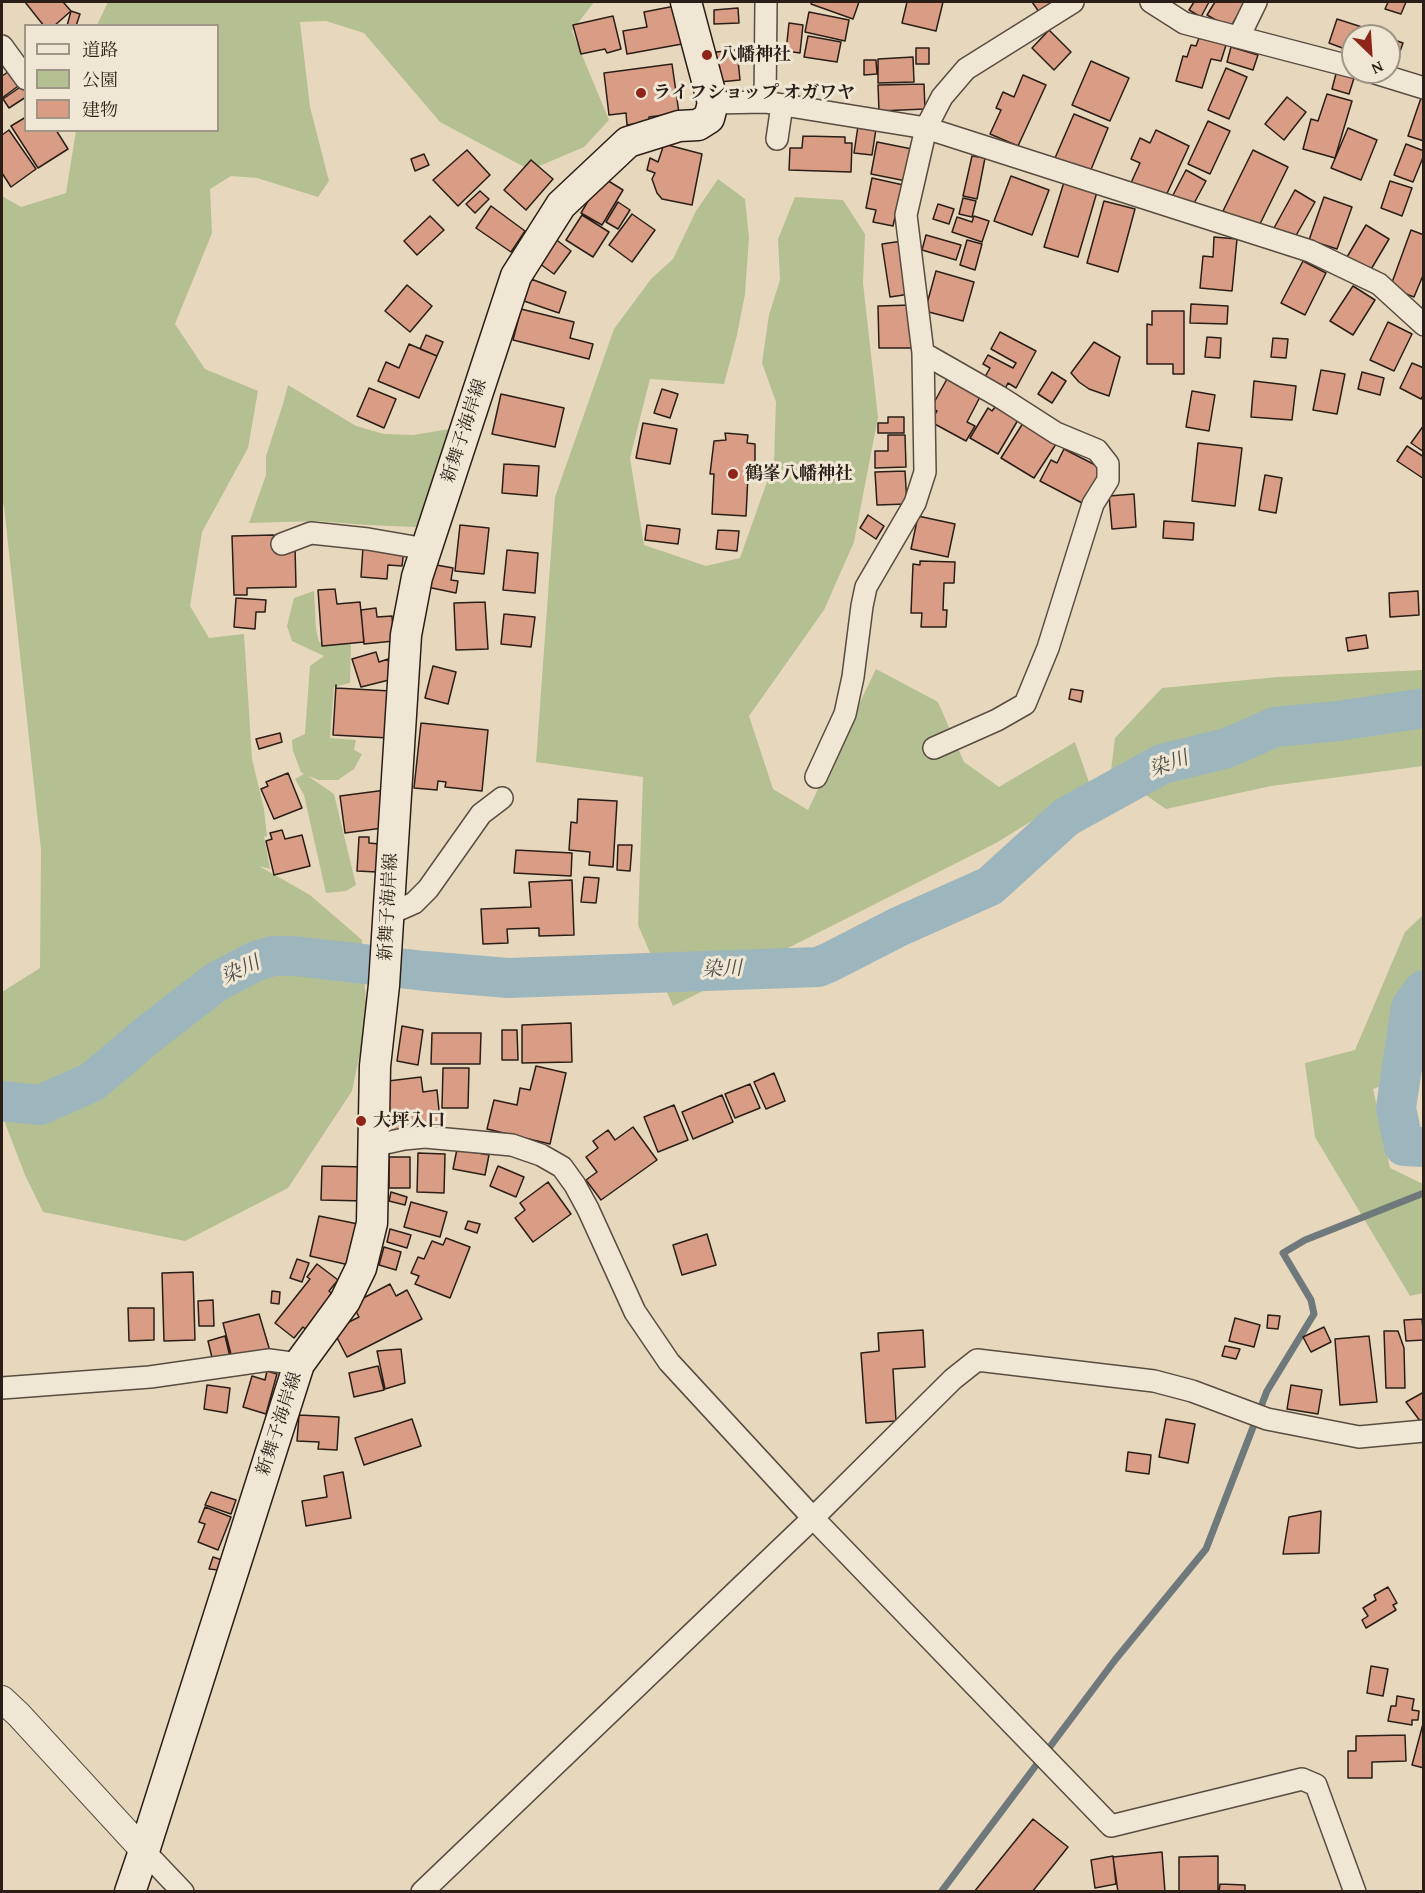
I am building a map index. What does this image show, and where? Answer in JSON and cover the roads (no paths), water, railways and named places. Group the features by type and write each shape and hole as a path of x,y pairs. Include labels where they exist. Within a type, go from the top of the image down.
{"main road":[{"path":"686,2 713,103"},
{"name":"新舞子海岸線","path":"130,1892 299,1364 345,1301 361,1268 372,1223 375,1066 384,985 406,635 417,577 426,549 516,276 561,205 628,141 679,126 698,125 710,118 713,103"}],"street":[{"path":"816,777 845,714 853,677 866,587 915,503 926,472 923,352 906,215 926,128 942,98 966,69 1073,2"},
{"path":"1150,2 1184,23 1341,64"},
{"path":"1239,37 1256,2"},
{"path":"770,6 777,139"},
{"path":"2,46 24,76"},
{"path":"1401,81 1424,88"},
{"path":"713,103 774,103 926,128 1310,251 1379,284 1424,325"},
{"path":"923,352 1056,433 1097,450 1108,464 1108,480 1093,504 1048,648 1025,704 997,720 934,748"},
{"path":"282,544 311,533 368,538 426,549"},
{"path":"388,926 428,889 481,814 502,798"},
{"path":"372,1146 424,1137 512,1145 541,1155 562,1167 588,1209 635,1312 669,1362 813,1518 1111,1826 1302,1779 1316,1785 1355,1892"},
{"path":"2,1388 150,1377 269,1360 299,1364"},
{"path":"422,1892 813,1518 952,1379 977,1360 1154,1380 1192,1391 1267,1419 1359,1437 1424,1431"},
{"path":"2,1699 183,1892"}],"waterway":[{"name":"染川","path":"2,1101 40,1105 92,1082 216,982 256,961 273,956 294,956 508,978 818,967 898,927 990,886 1066,817 1162,764 1227,748 1275,727 1338,721 1424,708"},
{"name":"染川","path":"1424,990 1411,1007 1396,1108 1404,1146 1424,1147"},
{"path":"941,1892 1115,1660 1206,1549 1267,1391 1314,1314 1311,1300 1283,1253 1305,1240 1424,1193"}],"place":[{"name":"八幡神社","path":"707,55"},
{"name":"ライフショップ オガワヤ","path":"641,93"},
{"name":"鶴峯八幡神社","path":"733,474"},
{"name":"大坪入口","path":"361,1121"}]}
